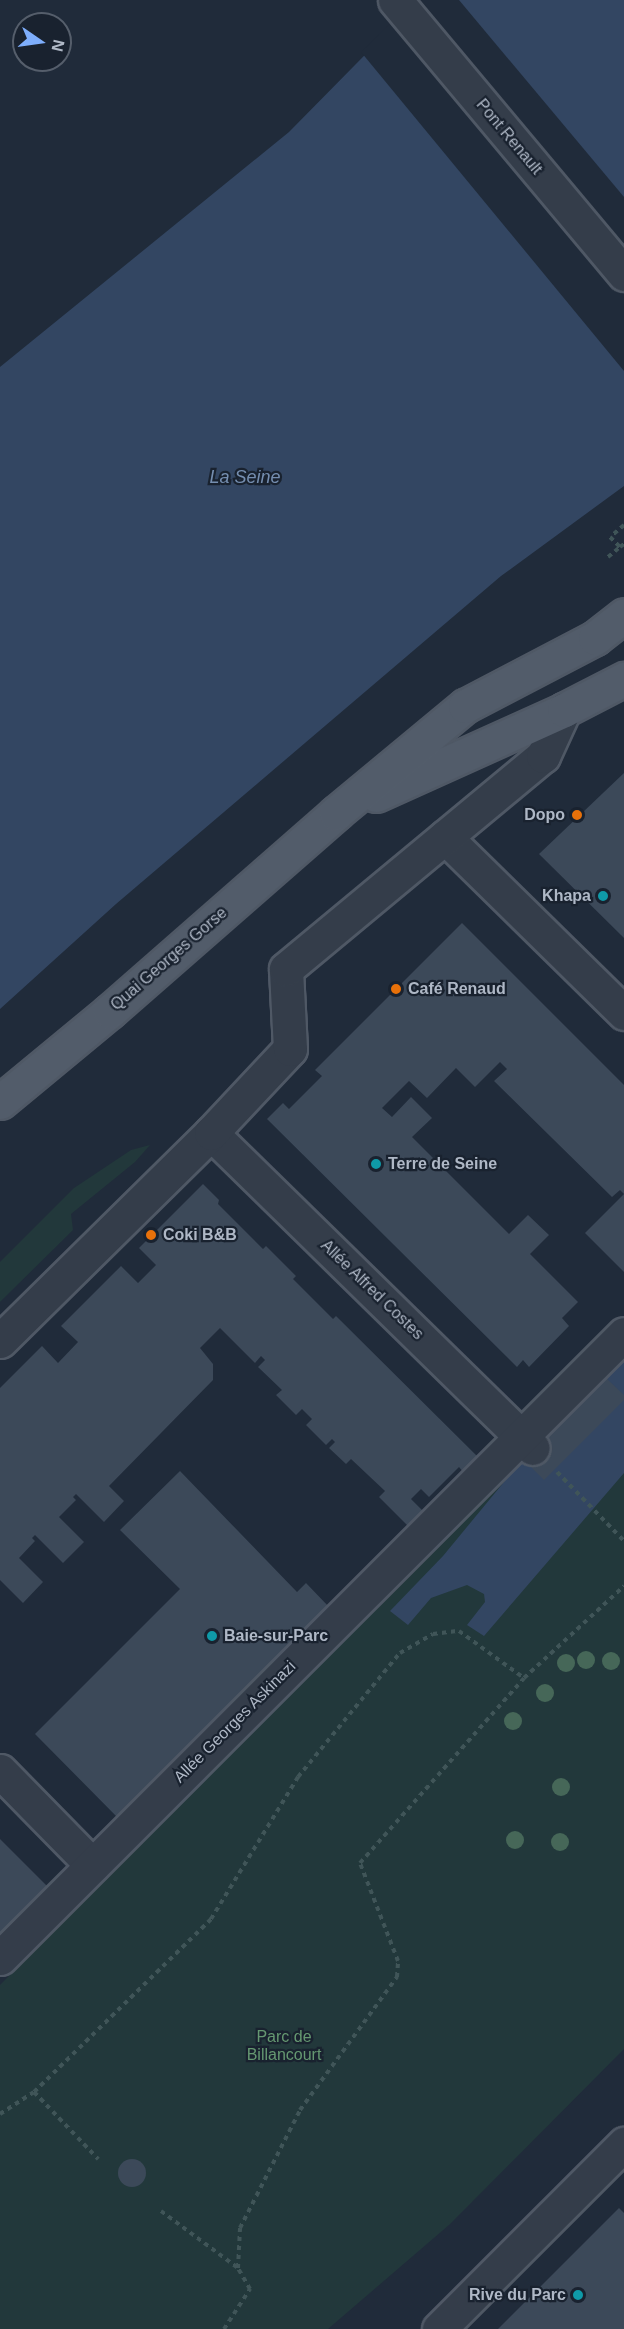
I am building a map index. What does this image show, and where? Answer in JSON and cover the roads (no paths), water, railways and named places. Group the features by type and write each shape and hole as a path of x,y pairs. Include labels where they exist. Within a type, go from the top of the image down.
{"main road":[{"name":"Quai Georges Gorse","path":"0,1102 110,1011 336,813 465,706 595,638 624,615"},
{"name":"Quai Georges Gorse","path":"336,813 564,710 624,679"}],"street":[{"name":"Pont Renault","path":"394,0 624,274"},
{"path":"0,1341 211,1133 290,1049 286,969 543,756 564,710"},
{"path":"445,837 624,1013"},
{"name":"Allée Alfred Costes","path":"211,1133 536,1451"},
{"name":"Allée Georges Askinazi","path":"0,1958 92,1865 536,1451 624,1334"},
{"path":"0,1772 92,1865"},
{"path":"439,2329 624,2144"}],"water":[{"name":"La Seine","path":"419,0 624,0 624,486 501,576 116,904 0,1009 0,367 289,132"},
{"path":"624,1358 624,1473 484,1636 467,1625 485,1602 484,1594 467,1585 431,1598 408,1625 390,1611 443,1556 523,1459"}],"place":[{"name":"Dopo","path":"577,815"},
{"name":"Khapa","path":"603,896"},
{"name":"Café Renaud","path":"396,989"},
{"name":"Terre de Seine","path":"376,1164"},
{"name":"Coki B&B","path":"151,1235"},
{"name":"Baie-sur-Parc","path":"212,1636"},
{"name":"Rive du Parc","path":"578,2295"}],"park label":[{"name":"Parc de Billancourt","path":"284,2046"}]}
